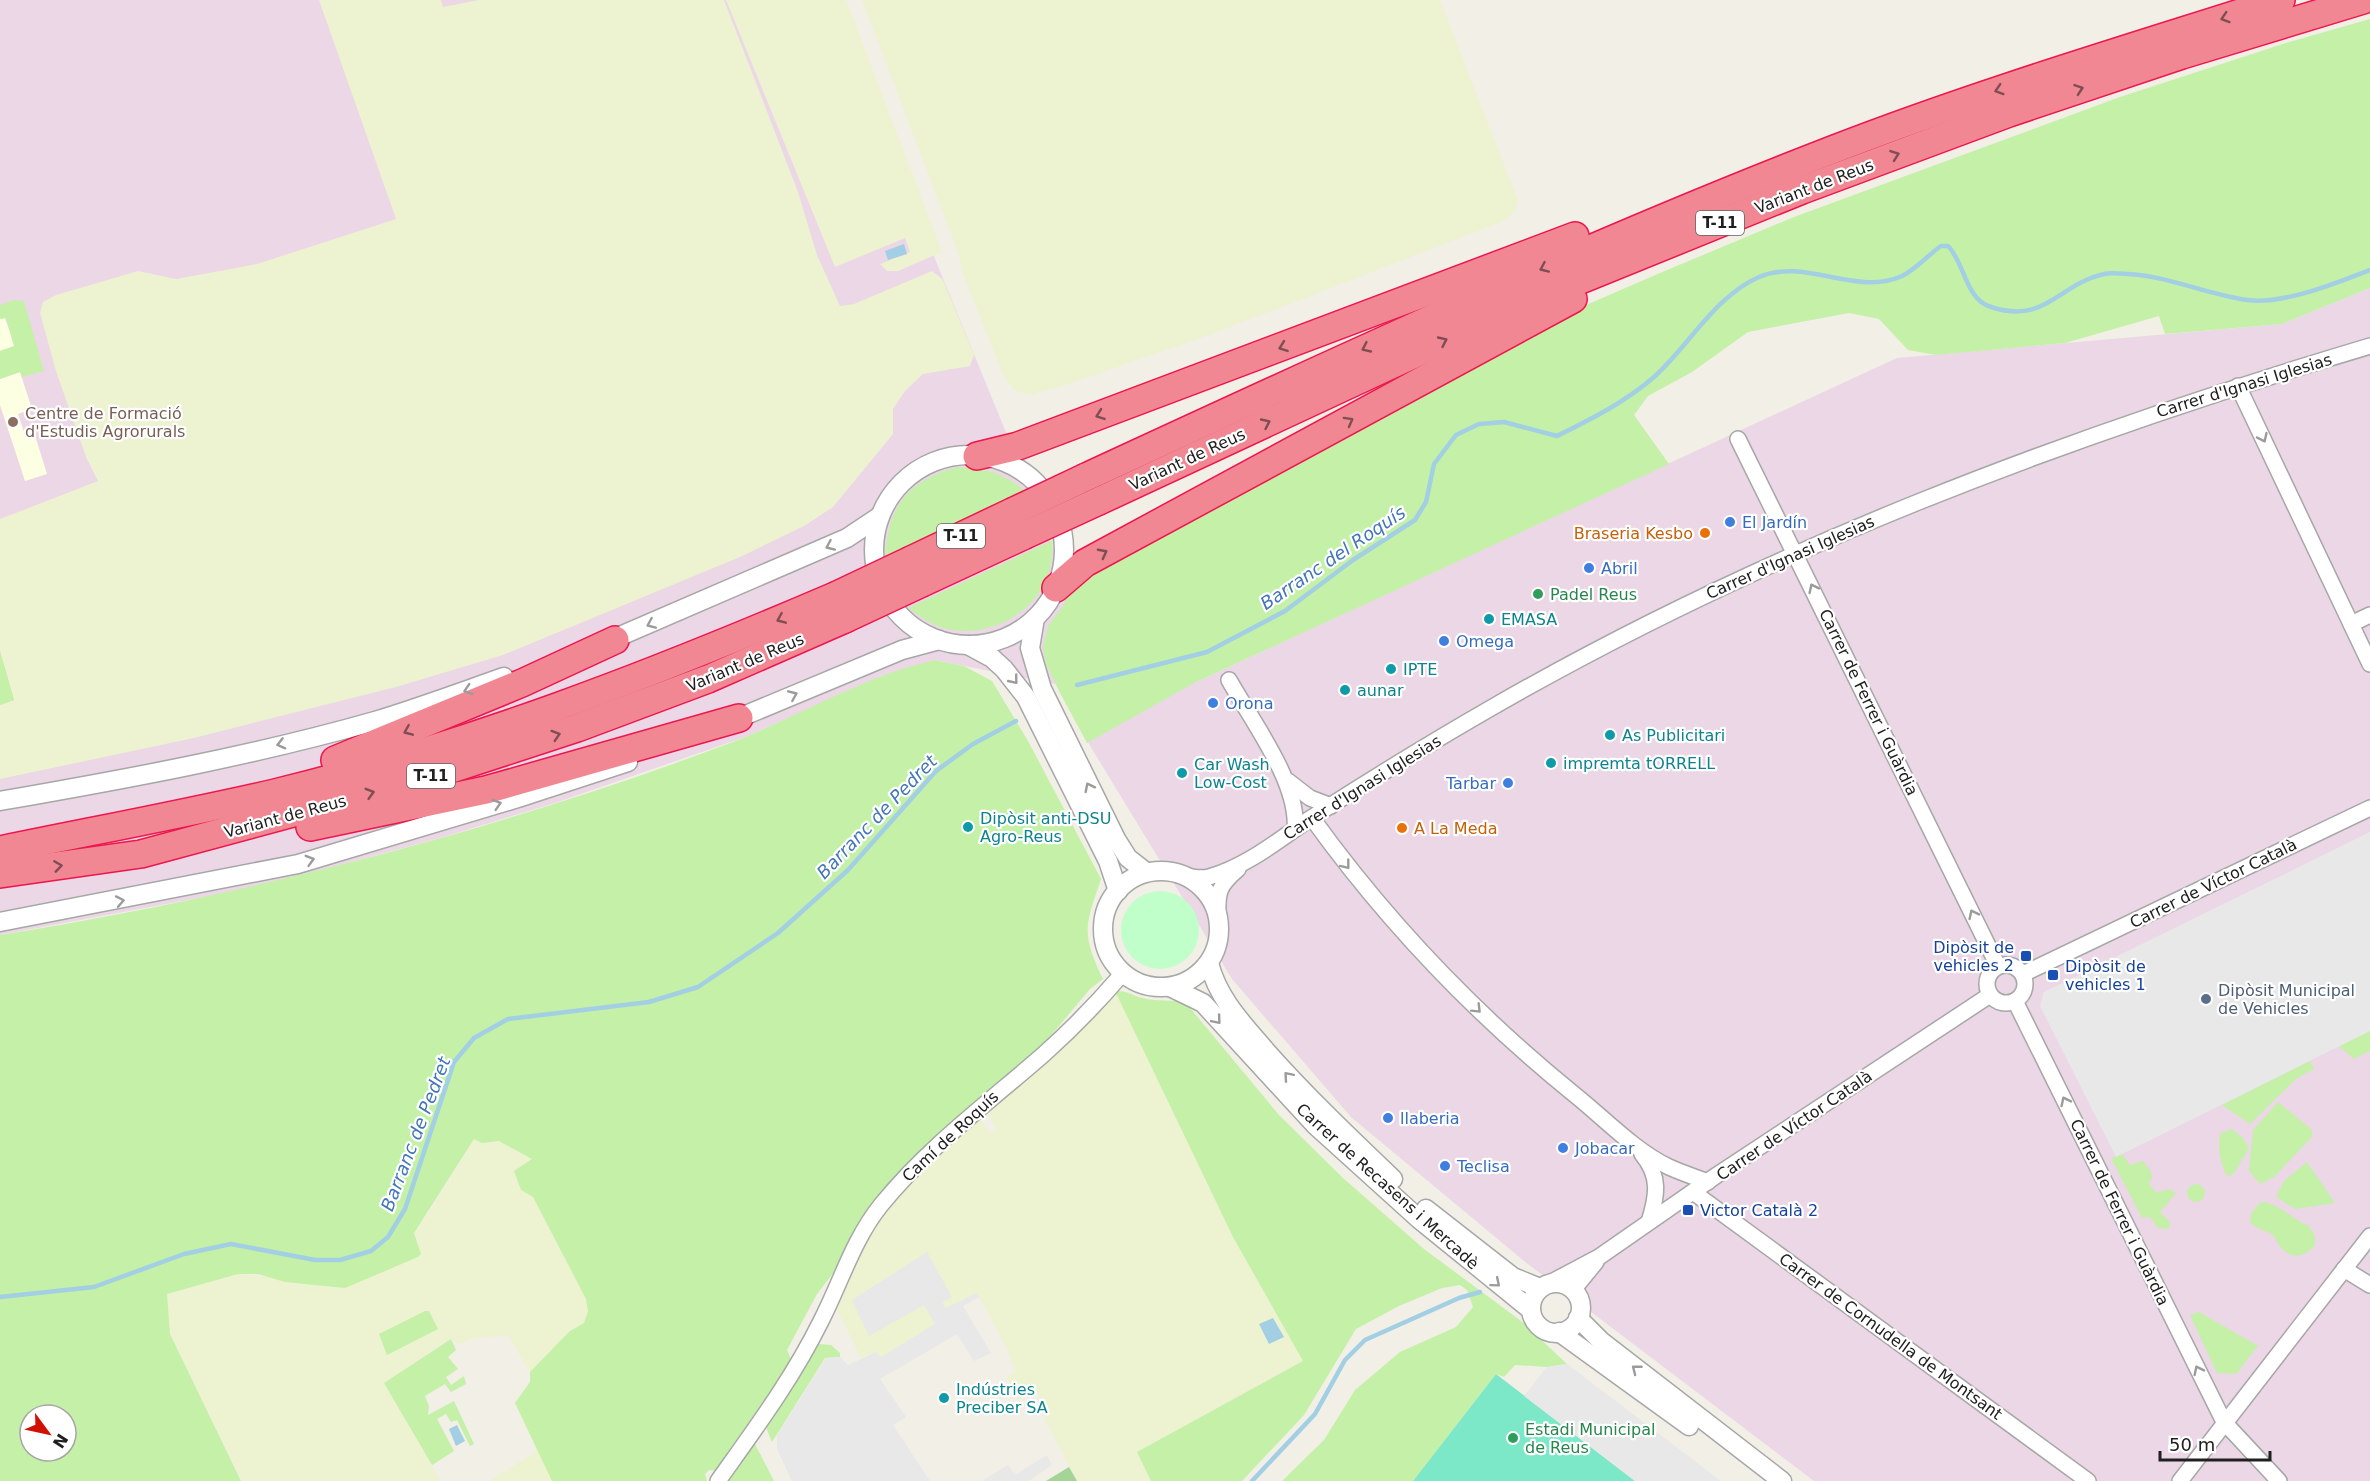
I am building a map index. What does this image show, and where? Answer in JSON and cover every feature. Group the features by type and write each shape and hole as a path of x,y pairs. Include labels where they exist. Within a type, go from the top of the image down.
{"highway":[{"name":"Variant de Reus","path":"1018,524 1086,477 1453,308 1574,255 1832,150 1953,105 2281,0"},
{"name":"Variant de Reus","path":"0,874 141,854 430,776 577,728 708,678 840,607 1018,524 1099,501 1527,302 1802,190 2020,109 2182,55 2363,0"},
{"path":"977,456 1018,446 1733,176 1832,150"},
{"path":"1056,588 1084,563 1592,288 1662,259 1802,190"},
{"name":"Variant de Reus","path":"0,850 276,793 424,751 563,706 674,664 840,607"},
{"path":"103,828 225,794 349,755 522,683 615,640"},
{"path":"141,854 191,855 486,790 740,718"}],"street":[{"name":"Carrer d'Ignasi Iglesias","path":"1218,916 1218,900 1222,883 1251,857 1426,746 1546,677 1682,606 1795,553 2006,467 2121,424 2370,346"},
{"path":"2238,386 2370,664"},
{"name":"Carrer de Ferrer i Guàrdia","path":"1738,438 1998,966"},
{"path":"968,645 1004,638 1035,618 1056,588 1063,556 1060,524 1054,509 1035,482 1009,464 977,456 949,458 923,468 905,480 891,497 880,516 874,550 880,583 887,598 903,618 923,634 939,640 968,645 992,658 1004,669 1026,697 1108,861 1118,891"},
{"path":"0,801 122,780 254,751 376,720 615,640 847,538 880,516"},
{"path":"2351,624 2370,615"},
{"path":"1035,618 1030,648 1042,689 1116,839 1128,858 1146,872"},
{"path":"0,922 298,864 604,771 740,718 902,650 939,640"},
{"path":"1229,680 1288,781 1296,808 1295,828"},
{"path":"1288,781 1310,798 1331,806"},
{"name":"Carrer de Víctor Català","path":"2023,974 2370,808"},
{"path":"1312,818 1344,863 1411,943 1513,1045 1633,1143 1667,1167 1708,1182"},
{"name":"Carrer d'Ignasi Iglesias","path":"1183,875 1205,878 1251,857"},
{"path":"1169,871 1183,875 1202,889 1218,916 1215,950 1209,963 1189,981 1170,987 1144,985 1123,973 1108,952 1103,926 1108,907 1127,882 1146,872 1169,871"},
{"name":"Carrer de Recasens i Mercadè","path":"1209,963 1218,990 1231,1010 1309,1100 1420,1205 1513,1277 1542,1287"},
{"path":"2012,965 2023,974 2025,988 2015,1001 2002,1003 1990,995 1988,979 1998,966 2012,965"},
{"name":"Camí de Roquís","path":"718,1481 793,1373 822,1320 856,1245 879,1208 910,1169 975,1109 1045,1053 1123,973"},
{"name":"Carrer de Recasens i Mercadè","path":"1170,987 1203,1003 1315,1125 1419,1219 1531,1310"},
{"name":"Carrer de Víctor Català","path":"1542,1287 1599,1257 1990,995"},
{"name":"Carrer de Ferrer i Guàrdia","path":"2015,1001 2224,1422 2279,1481"},
{"path":"1633,1143 1655,1174 1656,1201 1649,1222"},
{"name":"Carrer de Cornudella de Montsant","path":"1693,1192 2088,1481"},
{"path":"2180,1481 2370,1236"},
{"name":"Carrer de Víctor Català","path":"1573,1290 1599,1257"},
{"path":"2344,1269 2370,1285"},
{"path":"1559,1283 1573,1290 1580,1301 1578,1318 1568,1329 1550,1332 1538,1326 1531,1310 1532,1299 1542,1287 1559,1283"},
{"path":"1578,1318 1601,1341 1782,1481"},
{"path":"1559,1332 1763,1481"}],"shaded area":[{"path":"0,0 838,0 906,188 1070,589 1194,683 1897,358 2282,324 2370,288 2370,1481 1814,1481 1524,1261 1351,1117 1232,979 1089,744 1061,685 934,660 882,676 748,736 552,804 440,838 263,886 0,935"},
{"path":"319,0 441,0 443,7 479,0 724,0 798,192 817,255 840,306 854,304 932,271 943,280 974,355 970,366 923,374 905,391 893,409 893,434 833,507 804,526 740,557 503,655 396,687 194,738 0,779 0,705 14,700 0,651 0,519 98,481 86,457 56,371 40,313 43,302 56,295 138,271 176,279 257,264 396,219"},
{"path":"726,0 846,0 942,252 898,271 887,271 880,264 910,252 905,238 835,267"},
{"path":"862,0 1440,0 1518,201 1515,212 1501,222 1209,335 1059,387 1029,395 1016,391 1005,379 963,274 958,252"},
{"path":"5,318 15,346 0,351 0,319"},
{"name":"Centre de Formació d'Estudis Agrorurals","path":"20,372 32,409 18,414 24,432 33,429 47,474 25,481 0,405 0,379"},
{"name":"Dipòsit Municipal de Vehicles","path":"2370,832 2370,1031 2116,1157 2040,1006 2044,992"},
{"path":"1115,991 1233,1237 1303,1361 1137,1452 1151,1481 1077,1481 1044,1418 1050,1414 1037,1391 1019,1400 1006,1378 1016,1372 1006,1346 977,1293 946,1308 942,1303 951,1297 924,1305 935,1324 881,1357 876,1352 861,1358 833,1301 873,1225 913,1172 979,1118 990,1133 996,1131 989,1113 993,1101"},
{"path":"474,1139 490,1143 499,1141 533,1159 514,1171 521,1190 533,1197 586,1299 588,1311 584,1323 570,1331 531,1374 508,1335 471,1339 460,1344 450,1339 384,1383 441,1481 242,1481 170,1334 167,1294 238,1274 351,1283 418,1257 419,1244 414,1233"},
{"path":"927,1252 952,1297 942,1303 946,1308 976,1293 979,1297 963,1306 991,1353 974,1361 957,1334 880,1379 906,1417 893,1425 930,1481 792,1481 777,1449 777,1435 826,1358 840,1357 848,1365 876,1352 881,1357 935,1324 924,1305 869,1336 852,1300"},
{"path":"1567,1364 1721,1481 1635,1481 1524,1396 1547,1367"},
{"path":"538,1450 552,1481 490,1481"},
{"path":"1047,1455 1052,1465 1029,1481 982,1481 1008,1465 1015,1475"}],"green space":[{"path":"2370,19 2370,288 2282,324 2165,334 2159,316 2065,343 1936,355 1908,350 1879,319 1849,313 1748,332 1692,372 1648,396 1634,415 1669,464 1194,683 1087,743 1059,691 1046,664 1043,647 1048,626 1063,606 1070,589 1096,569 1343,439 1584,306 1794,217 2120,97 2286,43"},
{"path":"14,300 24,301 44,371 22,377 20,372 0,379 0,351 14,346 6,318 0,319 0,305"},
{"path":"957,467 994,473 1026,491 885,556 891,523 904,498 926,480"},
{"path":"1053,540 1050,568 1044,585 1019,613 1003,623 986,629 967,631 949,629 931,623 908,608"},
{"path":"0,651 14,700 0,705"},
{"path":"934,660 964,666 992,681 1028,741 1101,879 1091,908 1088,939 1103,979 1090,989 1049,1038 931,1142 877,1197 834,1272 817,1294 787,1350 792,1361 718,1471 709,1470 705,1474 707,1481 552,1481 515,1403 530,1382 530,1372 570,1331 584,1323 588,1311 586,1299 533,1197 521,1190 514,1171 532,1159 499,1141 482,1143 474,1139 414,1233 421,1254 418,1257 345,1288 285,1282 258,1274 238,1274 167,1294 170,1334 241,1481 0,1481 0,935 184,901 276,881 457,833 637,777 725,745 895,671"},
{"path":"1160,891 1175,894 1187,903 1196,915 1199,930 1196,945 1187,957 1175,966 1160,969 1145,966 1133,957 1124,945 1121,930 1124,915 1133,903 1145,894"},
{"path":"1115,991 1123,991 1148,999 1186,1003 1279,1115 1343,1178 1424,1249 1521,1321 1567,1364 1547,1367 1515,1365 1504,1377 1496,1374 1413,1481 1282,1481 1324,1440 1355,1390 1400,1352 1456,1327 1473,1307 1467,1290 1460,1285 1442,1288 1399,1306 1356,1329 1304,1415 1242,1481 1151,1481 1137,1452 1303,1361 1233,1237"},
{"path":"2370,1031 2370,1051 2354,1059 2339,1046"},
{"path":"2310,1061 2314,1069 2297,1078 2250,1124 2222,1105"},
{"path":"2278,1102 2312,1130 2312,1137 2274,1177 2260,1184 2249,1171 2253,1130"},
{"path":"2232,1129 2243,1138 2249,1148 2235,1172 2228,1177 2221,1162 2219,1143 2221,1133"},
{"path":"2122,1154 2130,1165 2143,1161 2151,1172 2152,1179 2148,1182 2156,1193 2168,1189 2176,1193 2160,1212 2170,1222 2169,1229 2158,1228 2150,1217 2142,1218 2111,1158"},
{"path":"2307,1162 2335,1203 2295,1209 2276,1197 2284,1181"},
{"path":"2196,1184 2202,1187 2205,1193 2202,1199 2196,1202 2190,1199 2187,1193 2190,1187"},
{"path":"2261,1202 2279,1208 2309,1226 2315,1236 2315,1245 2307,1253 2297,1256 2283,1250 2275,1237 2250,1222 2251,1213"},
{"path":"429,1311 438,1329 387,1355 379,1334"},
{"path":"2199,1312 2258,1346 2236,1374 2217,1373 2190,1315"},
{"path":"451,1339 456,1350 448,1357 458,1369 446,1377 451,1385 464,1376 466,1384 451,1392 445,1384 425,1396 429,1406 428,1415 454,1401 474,1444 470,1446 457,1420 451,1422 446,1414 437,1419 454,1451 432,1465 384,1383"},
{"path":"819,1344 831,1345 840,1353 840,1357 825,1358 772,1442 765,1425"},
{"name":"Estadi Municipal de Reus","path":"1496,1374 1635,1481 1413,1481"},
{"path":"754,1442 774,1481 725,1481"},
{"path":"1069,1467 1077,1481 1046,1481"}],"water":[{"path":"904,244 907,254 888,260 885,251"},
{"path":"1273,1318 1284,1337 1269,1344 1259,1324"},
{"path":"457,1425 465,1441 456,1446 449,1429"}],"waterway":[{"name":"Barranc del Roquís","path":"1077,685 1207,652 1285,611 1353,560 1415,520 1426,502 1434,464 1456,435 1479,424 1504,422 1557,436 1582,423 1619,403 1654,377 1715,309 1743,286 1759,277 1776,272 1794,271 1867,282 1885,281 1902,276 1941,246 1948,246 1954,253 1970,289 1982,303 2010,311 2025,311 2051,301 2088,279 2107,273 2142,275 2232,297 2261,301 2309,292 2370,270"},
{"name":"Barranc de Pedret","path":"0,1297 94,1287 184,1254 231,1244 315,1260 340,1260 371,1251 388,1237 405,1209 454,1062 474,1038 508,1019 649,1002 698,987 778,933 848,870 936,771 973,744 1016,721"},
{"path":"1252,1481 1315,1414 1345,1360 1365,1340 1459,1298 1480,1292"}],"place":[{"name":"Centre de Formació d'Estudis Agrorurals","path":"13,422"},
{"name":"El Jardín","path":"1730,522"},
{"name":"Braseria Kesbo","path":"1705,533"},
{"name":"Abril","path":"1589,568"},
{"name":"Padel Reus","path":"1538,594"},
{"name":"EMASA","path":"1489,619"},
{"name":"Omega","path":"1444,641"},
{"name":"IPTE","path":"1391,669"},
{"name":"aunar","path":"1345,690"},
{"name":"Orona","path":"1213,703"},
{"name":"As Publicitari","path":"1610,735"},
{"name":"impremta tORRELL","path":"1551,763"},
{"name":"Car Wash Low-Cost","path":"1182,773"},
{"name":"Tarbar","path":"1508,783"},
{"name":"Dipòsit anti-DSU Agro-Reus","path":"968,827"},
{"name":"A La Meda","path":"1402,828"},
{"name":"Dipòsit de vehicles 2","path":"2026,956"},
{"name":"Dipòsit de vehicles 1","path":"2053,975"},
{"name":"Dipòsit Municipal de Vehicles","path":"2206,999"},
{"name":"llaberia","path":"1388,1118"},
{"name":"Jobacar","path":"1563,1148"},
{"name":"Teclisa","path":"1445,1166"},
{"name":"Victor Català 2","path":"1688,1210"},
{"name":"Indústries Preciber SA","path":"944,1398"},
{"name":"Estadi Municipal de Reus","path":"1513,1438"}]}
